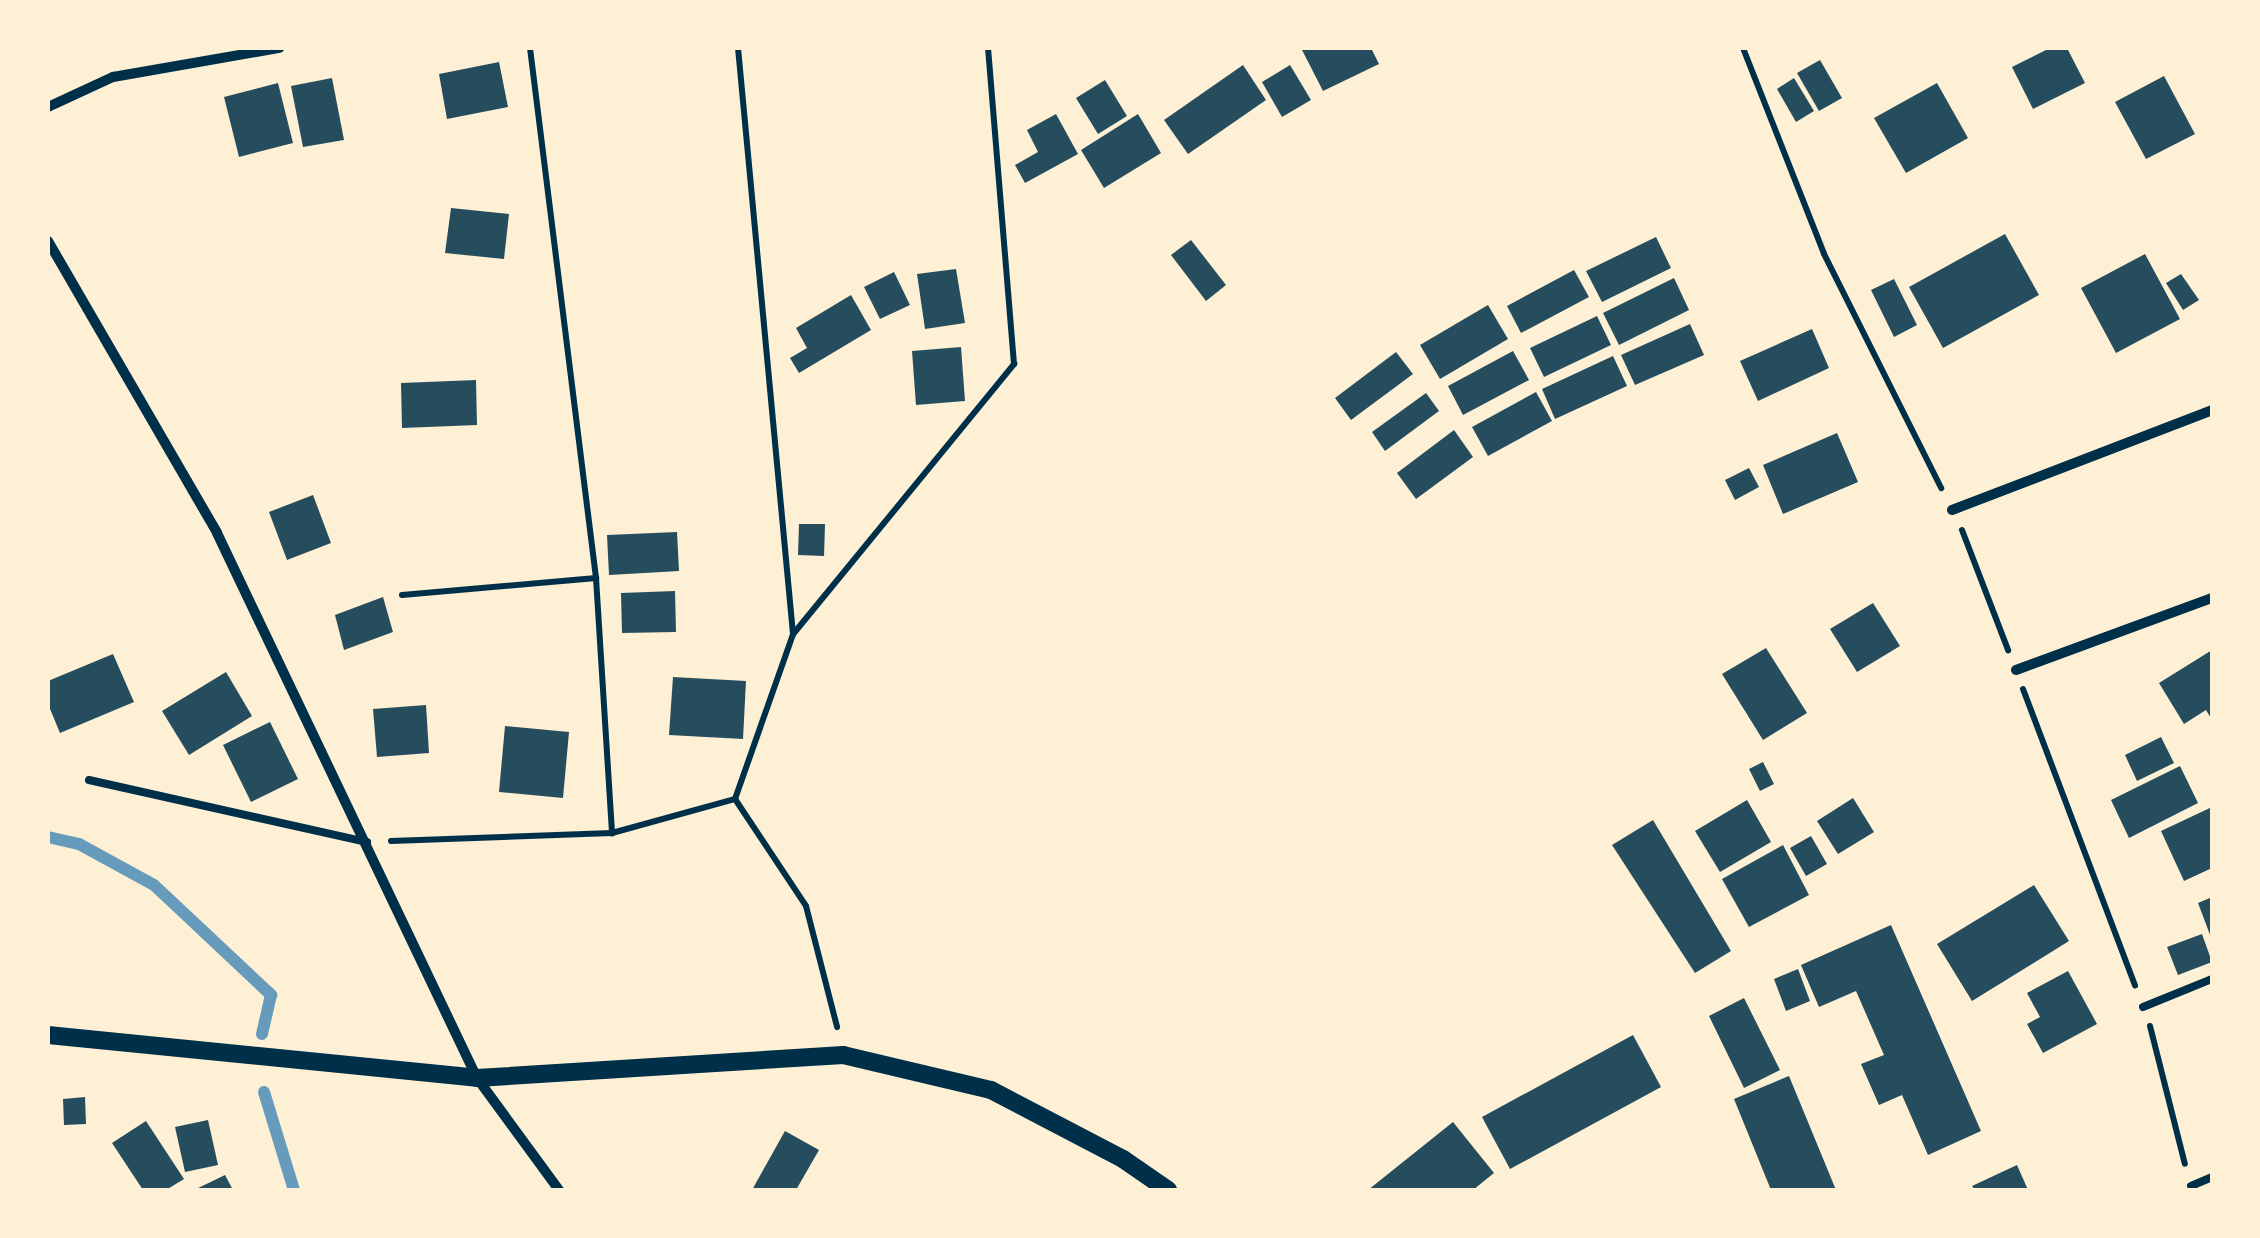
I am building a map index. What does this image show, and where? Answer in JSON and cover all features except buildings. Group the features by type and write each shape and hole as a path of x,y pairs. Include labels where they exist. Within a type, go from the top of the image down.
{"street":[{"path":"48,107 113,77 279,48"},
{"path":"48,241 217,533 478,1078 558,1190"},
{"path":"1952,510 2212,410"},
{"path":"2016,670 2212,598"},
{"path":"48,1035 478,1078 843,1054 991,1090 1123,1158 1168,1190"}],"lane":[{"path":"88,780 367,842"},
{"path":"2143,1008 2212,979"},
{"path":"2190,1186 2212,1177"}],"path":[{"path":"530,48 596,578 612,832"},
{"path":"738,48 793,634"},
{"path":"735,799 793,634 1014,364 988,48"},
{"path":"1742,48 1824,254 1952,510 2016,670 2143,1008 2190,1186"},
{"path":"402,595 596,578"},
{"path":"367,842 612,832 735,799"},
{"path":"735,799 806,906 843,1054"}],"waterway":[{"path":"48,837 79,844 154,885 271,995 262,1034"},
{"path":"264,1092 294,1190"}]}
